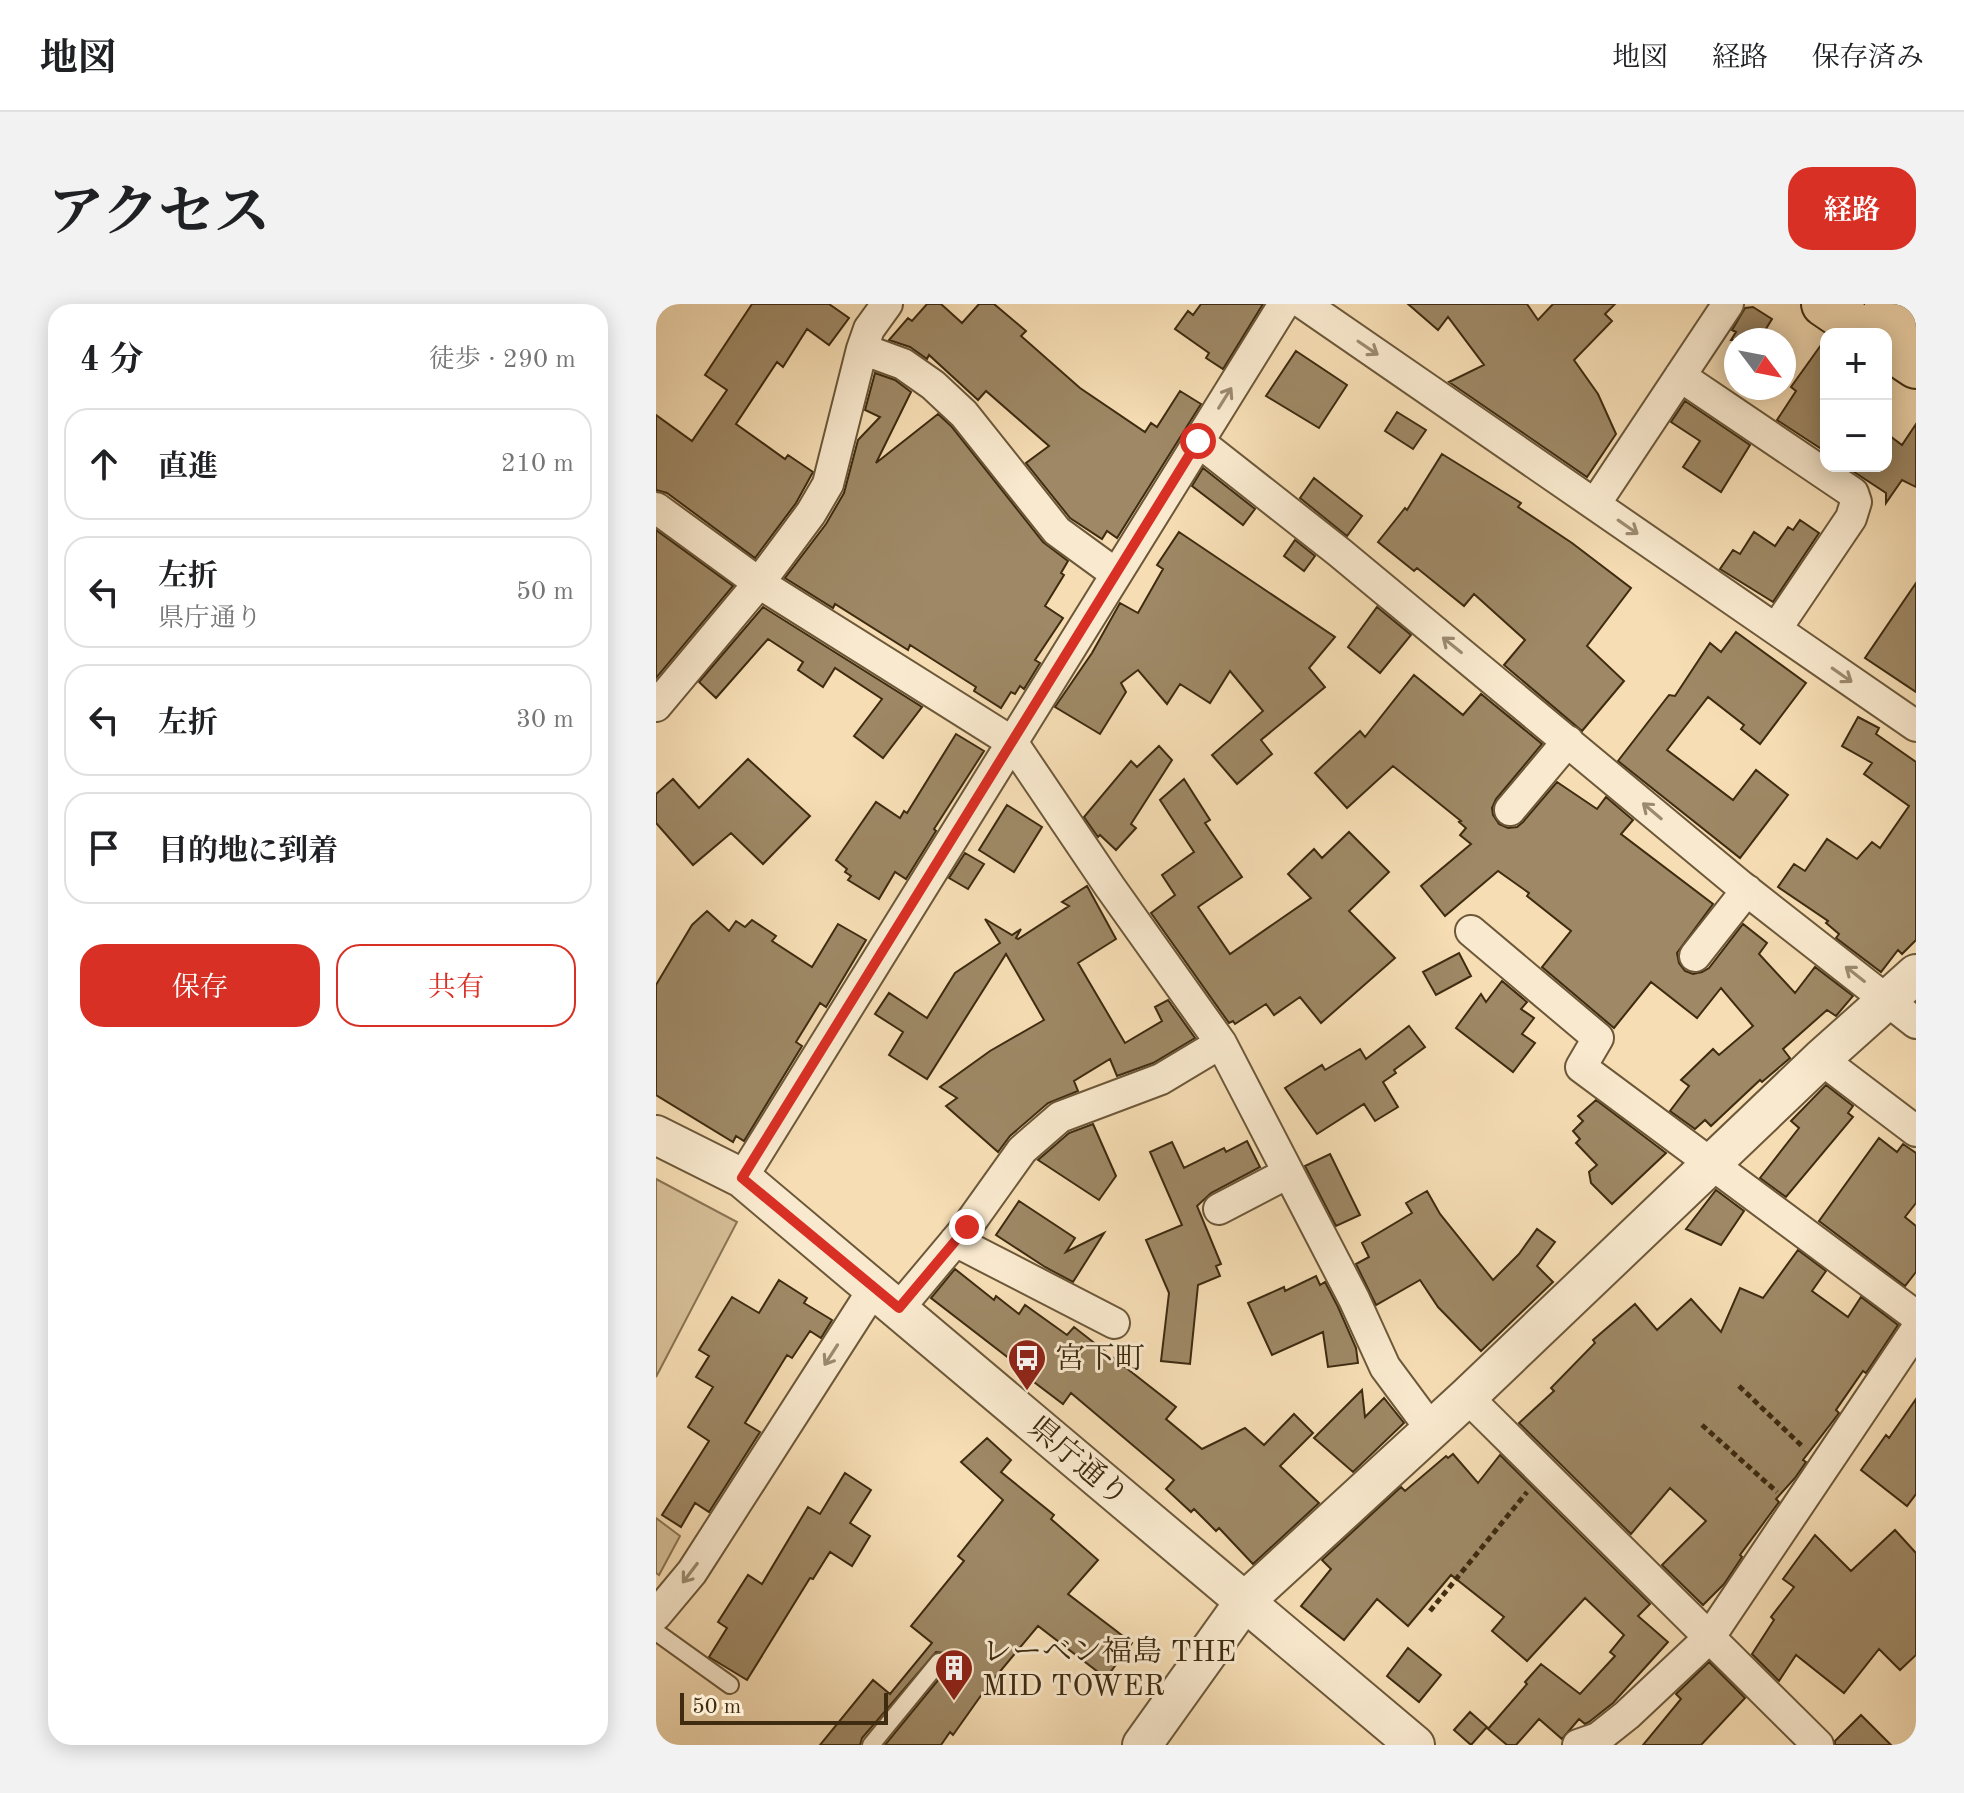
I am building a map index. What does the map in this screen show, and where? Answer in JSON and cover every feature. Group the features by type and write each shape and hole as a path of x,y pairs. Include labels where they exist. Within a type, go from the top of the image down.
{"highway":[{"path":"1824,304 1859,328"},
{"path":"1887,304 1916,323"},
{"path":"1892,350 1916,366"}],"street":[{"path":"656,706 759,583 811,513 828,484 862,349 869,329 887,304"},
{"path":"742,1178 1284,304"},
{"path":"1304,304 1916,726"},
{"path":"1595,504 1728,304"},
{"path":"862,349 903,364 933,385 964,414 1057,531 1116,574"},
{"path":"1680,376 1853,493 1856,502 1851,518 1776,629"},
{"path":"1198,441 1339,552 1747,890 1902,1012"},
{"path":"656,508 759,583 1012,742 1221,1043 1354,1299 1385,1367 1431,1429"},
{"path":"1510,810 1568,741"},
{"path":"1695,956 1747,890"},
{"path":"1471,931 1598,1038 1581,1067 1916,1316"},
{"path":"1142,1745 1245,1601 1467,1397 1821,1059 1902,1012 1916,974"},
{"path":"656,1615 692,1572 886,1299 955,1241 1022,1150 1060,1117 1161,1079 1221,1043"},
{"path":"1821,1059 1916,1131"},
{"name":"県庁通り","path":"656,1135 742,1178 1415,1745"},
{"path":"1219,1209 1288,1173"},
{"path":"955,1241 1114,1323"},
{"path":"1578,1745 1598,1738 1627,1715 1709,1638 1916,1330"},
{"path":"1467,1397 1818,1745"}],"lane":[{"path":"656,1632 730,1685"},
{"path":"871,1745 939,1662"}],"path":[{"path":"1739,1386 1824,1467"},
{"path":"1702,1425 1796,1508"},
{"path":"1430,1611 1543,1473"}],"shaded area":[{"path":"656,1179 737,1222 656,1377"},
{"path":"656,1518 680,1536 659,1575 656,1573"}],"building":[{"path":"752,304 829,304 849,318 829,345 807,329 783,367 777,362 736,424 785,459 788,455 813,472 796,503 755,558 667,493 656,490 656,415 692,441 727,390 705,375"},
{"path":"927,304 941,304 962,323 979,304 994,304 1026,331 1021,336 1080,388 1145,432 1151,423 1157,427 1180,391 1201,404 1117,538 1107,531 1102,539 1070,518 1026,463 1049,446 986,391 978,400 929,355 927,359 910,347 889,340 908,318 912,321"},
{"path":"1201,304 1263,304 1223,369 1206,358 1209,353 1175,329 1188,311 1193,315"},
{"path":"1408,304 1527,304 1538,320 1553,304 1615,304 1605,314 1612,321 1574,360 1598,394 1616,434 1587,477 1449,382 1484,365 1448,317 1438,330"},
{"path":"1753,307 1772,319 1766,328 1733,328 1745,308"},
{"path":"1820,346 1820,448 1777,420 1790,400 1796,400 1796,380"},
{"path":"1296,351 1347,385 1319,428 1266,396"},
{"path":"875,373 895,380 911,392 876,463 938,414 951,426 1043,542 1068,561 1061,573 1064,575 1045,606 1063,618 1035,660 1040,663 1024,689 1020,686 1015,694 1011,692 1001,708 974,691 976,687 910,645 908,650 835,604 833,608 785,578 826,524 844,493 858,440 880,417 865,410"},
{"path":"1685,401 1750,445 1721,492 1683,467 1700,441 1671,422"},
{"path":"1397,412 1426,430 1413,449 1385,431"},
{"path":"1916,424 1916,487 1902,480 1886,503 1886,493 1854,472 1892,472 1892,438 1902,445"},
{"path":"1442,454 1521,503 1518,507 1631,588 1587,646 1624,681 1582,731 1504,665 1525,640 1474,594 1464,606 1417,568 1414,571 1378,542 1405,508 1407,510"},
{"path":"1203,468 1255,509 1243,525 1192,486"},
{"path":"1314,478 1362,516 1347,536 1300,498"},
{"path":"1800,520 1819,533 1773,602 1720,569 1733,550 1740,554 1754,532 1775,546 1788,527 1793,530"},
{"path":"656,530 733,586 656,678"},
{"path":"1179,532 1335,637 1309,668 1325,687 1261,740 1272,754 1237,784 1212,755 1263,711 1230,671 1210,703 1180,684 1167,704 1138,670 1121,683 1126,692 1100,734 1055,707 1092,653 1120,603 1138,613 1163,569 1157,565"},
{"path":"1295,540 1315,556 1304,571 1284,556"},
{"path":"1916,583 1916,692 1865,658"},
{"path":"763,607 922,707 883,758 854,736 882,699 835,668 823,687 798,670 803,662 768,639 716,698 699,682"},
{"path":"1377,607 1411,635 1380,673 1348,647"},
{"path":"1736,632 1806,683 1760,744 1741,729 1744,725 1708,697 1667,750 1733,800 1756,770 1788,795 1740,858 1618,761 1669,695 1675,696 1710,643 1721,652"},
{"path":"1414,675 1463,715 1481,694 1542,744 1496,799 1492,808 1499,824 1508,828 1517,827 1557,782 1597,809 1606,797 1633,820 1621,834 1713,904 1677,953 1685,971 1693,974 1709,968 1743,924 1767,943 1759,954 1795,993 1815,967 1853,996 1836,1016 1827,1010 1783,1049 1790,1058 1762,1082 1760,1080 1711,1126 1705,1120 1695,1129 1670,1111 1689,1086 1681,1080 1713,1049 1719,1055 1753,1026 1721,988 1697,1018 1651,982 1614,1028 1542,967 1571,931 1527,896 1529,893 1498,871 1445,916 1421,886 1471,844 1460,835 1466,828 1461,821 1393,766 1347,808 1315,773 1360,731 1365,737"},
{"path":"1858,717 1879,728 1876,734 1916,762 1916,940 1902,954 1898,950 1881,972 1836,938 1839,934 1826,923 1828,921 1778,887 1794,864 1805,871 1827,839 1857,859 1872,842 1880,848 1909,806 1864,774 1872,763 1842,746"},
{"path":"956,734 984,751 906,879 895,872 879,899 848,880 851,876 845,872 847,869 836,860 876,802 900,818 904,811 907,813"},
{"path":"1159,746 1172,760 1131,824 1136,828 1116,850 1100,835 1098,837 1084,817 1131,761 1137,767"},
{"path":"748,759 810,816 763,864 731,833 693,865 656,823 656,794 673,779 699,808"},
{"path":"1184,779 1210,820 1205,823 1242,877 1198,907 1230,954 1311,898 1288,874 1314,849 1322,858 1349,832 1389,872 1349,911 1395,958 1321,1023 1300,997 1274,1015 1266,1004 1235,1024 1233,1021 1229,1023 1151,913 1175,895 1162,875 1194,852 1160,800"},
{"path":"1007,805 1042,827 1014,872 979,850"},
{"path":"965,853 984,864 968,889 949,878"},
{"path":"1087,886 1116,939 1078,963 1125,1043 1162,1021 1155,1007 1168,1000 1195,1038 1153,1063 1117,1076 1110,1059 1074,1081 1078,1091 1048,1103 1010,1136 998,1152 946,1106 957,1098 940,1087 990,1051 1044,1020 1006,954 927,1079 889,1055 903,1032 875,1014 889,993 927,1018 955,973 1000,943 985,919 1012,935 1021,929 1018,939 1069,906 1062,902"},
{"path":"707,911 729,931 736,921 745,927 752,920 776,936 772,941 812,967 838,924 866,940 826,1007 820,1003 796,1042 802,1046 744,1141 736,1136 733,1142 656,1095 656,985 692,925"},
{"path":"1459,953 1471,976 1436,995 1423,972"},
{"path":"1502,981 1527,1002 1521,1009 1534,1018 1522,1034 1535,1043 1513,1072 1456,1028 1481,994 1486,1002"},
{"path":"1409,1026 1425,1047 1383,1082 1398,1107 1375,1121 1364,1104 1317,1134 1285,1088 1322,1065 1325,1070 1360,1049 1366,1059"},
{"path":"1826,1085 1853,1106 1848,1113 1853,1117 1786,1197 1760,1178 1799,1128 1791,1121"},
{"path":"1596,1100 1666,1153 1612,1204 1591,1183 1589,1172 1597,1165 1576,1143 1580,1139 1573,1131 1583,1121 1578,1116"},
{"path":"1093,1124 1116,1176 1099,1200 1038,1160 1069,1133"},
{"path":"1879,1138 1897,1152 1903,1144 1916,1153 1916,1203 1905,1217 1916,1226 1916,1272 1905,1286 1819,1221"},
{"path":"1247,1141 1260,1167 1211,1193 1197,1206 1221,1264 1216,1266 1220,1276 1198,1285 1190,1364 1161,1361 1169,1293 1146,1240 1182,1225 1150,1152 1172,1142 1184,1168 1224,1148 1226,1152"},
{"path":"1330,1154 1360,1215 1336,1226 1305,1166"},
{"path":"1716,1190 1744,1211 1721,1245 1686,1229"},
{"path":"1427,1191 1440,1214 1493,1280 1519,1254 1537,1229 1555,1242 1537,1266 1553,1282 1481,1351 1438,1307 1420,1280 1376,1305 1356,1264 1369,1257 1362,1243 1412,1213 1406,1203"},
{"path":"1019,1201 1075,1238 1066,1252 1104,1233 1073,1282 996,1235"},
{"path":"1798,1250 1826,1271 1812,1291 1848,1317 1861,1297 1898,1325 1866,1373 1863,1371 1836,1410 1839,1413 1803,1460 1806,1462 1795,1478 1776,1499 1779,1502 1740,1555 1742,1557 1724,1584 1703,1605 1662,1565 1706,1521 1670,1488 1631,1534 1519,1423 1554,1391 1551,1388 1595,1343 1593,1340 1635,1304 1657,1330 1691,1299 1721,1332 1740,1288 1763,1298"},
{"path":"955,1269 994,1300 996,1296 1019,1314 1025,1305 1067,1335 1074,1327 1176,1407 1166,1419 1202,1449 1245,1428 1264,1445 1294,1414 1313,1433 1280,1466 1319,1503 1253,1564 1219,1528 1216,1531 1194,1509 1191,1512 1166,1489 1174,1480 1071,1393 1063,1404 1030,1379 1032,1376 931,1298"},
{"path":"1316,1276 1320,1285 1325,1282 1338,1307 1356,1348 1358,1363 1328,1367 1323,1332 1272,1355 1248,1303 1284,1287 1285,1291"},
{"path":"779,1280 807,1298 804,1303 832,1320 821,1338 810,1331 792,1358 787,1355 745,1423 760,1432 709,1512 695,1503 681,1527 662,1515 709,1441 688,1427 713,1387 696,1377 709,1356 699,1350 732,1297 759,1313"},
{"path":"1362,1390 1365,1417 1384,1398 1404,1423 1353,1472 1314,1438"},
{"path":"1916,1399 1916,1494 1907,1506 1861,1470 1886,1435 1889,1438"},
{"path":"987,1438 1011,1460 1001,1472 1054,1515 1051,1519 1098,1560 1068,1594 1132,1643 1106,1678 1038,1626 987,1687 953,1735 950,1732 941,1745 885,1745 948,1668 949,1657 936,1652 862,1738 860,1745 820,1745 873,1680 890,1694 932,1643 911,1626 964,1561 958,1556 1003,1500 961,1462"},
{"path":"1453,1454 1478,1483 1500,1455 1650,1604 1638,1616 1668,1642 1613,1703 1585,1724 1579,1719 1562,1739 1539,1719 1516,1745 1507,1745 1488,1729 1541,1664 1580,1694 1615,1656 1610,1652 1624,1635 1585,1598 1527,1661 1492,1631 1504,1617 1451,1575 1408,1626 1377,1599 1344,1640 1301,1606 1331,1569 1322,1560 1401,1487 1405,1491 1446,1456 1448,1458"},
{"path":"845,1473 871,1490 850,1523 870,1536 852,1566 830,1552 813,1579 810,1578 747,1680 709,1657 727,1628 718,1622 748,1575 762,1584 808,1507 820,1514"},
{"path":"1895,1530 1916,1553 1916,1655 1900,1670 1879,1649 1844,1693 1796,1655 1779,1681 1752,1654 1774,1620 1771,1617 1794,1587 1783,1579 1815,1535 1851,1571"},
{"path":"1408,1648 1441,1675 1419,1702 1387,1676"},
{"path":"1709,1662 1745,1698 1701,1745 1643,1745 1681,1699 1676,1694"},
{"path":"1470,1712 1487,1727 1471,1745 1454,1730"},
{"path":"1861,1715 1891,1745 1835,1745 1835,1741"}],"place":[{"name":"宮下町","path":"1027,1392"},
{"name":"レーベン福島 THE MID TOWER","path":"954,1702"}],"route":[{"path":"967,1227 899,1308 873,1290 742,1178 1198,441"}]}
